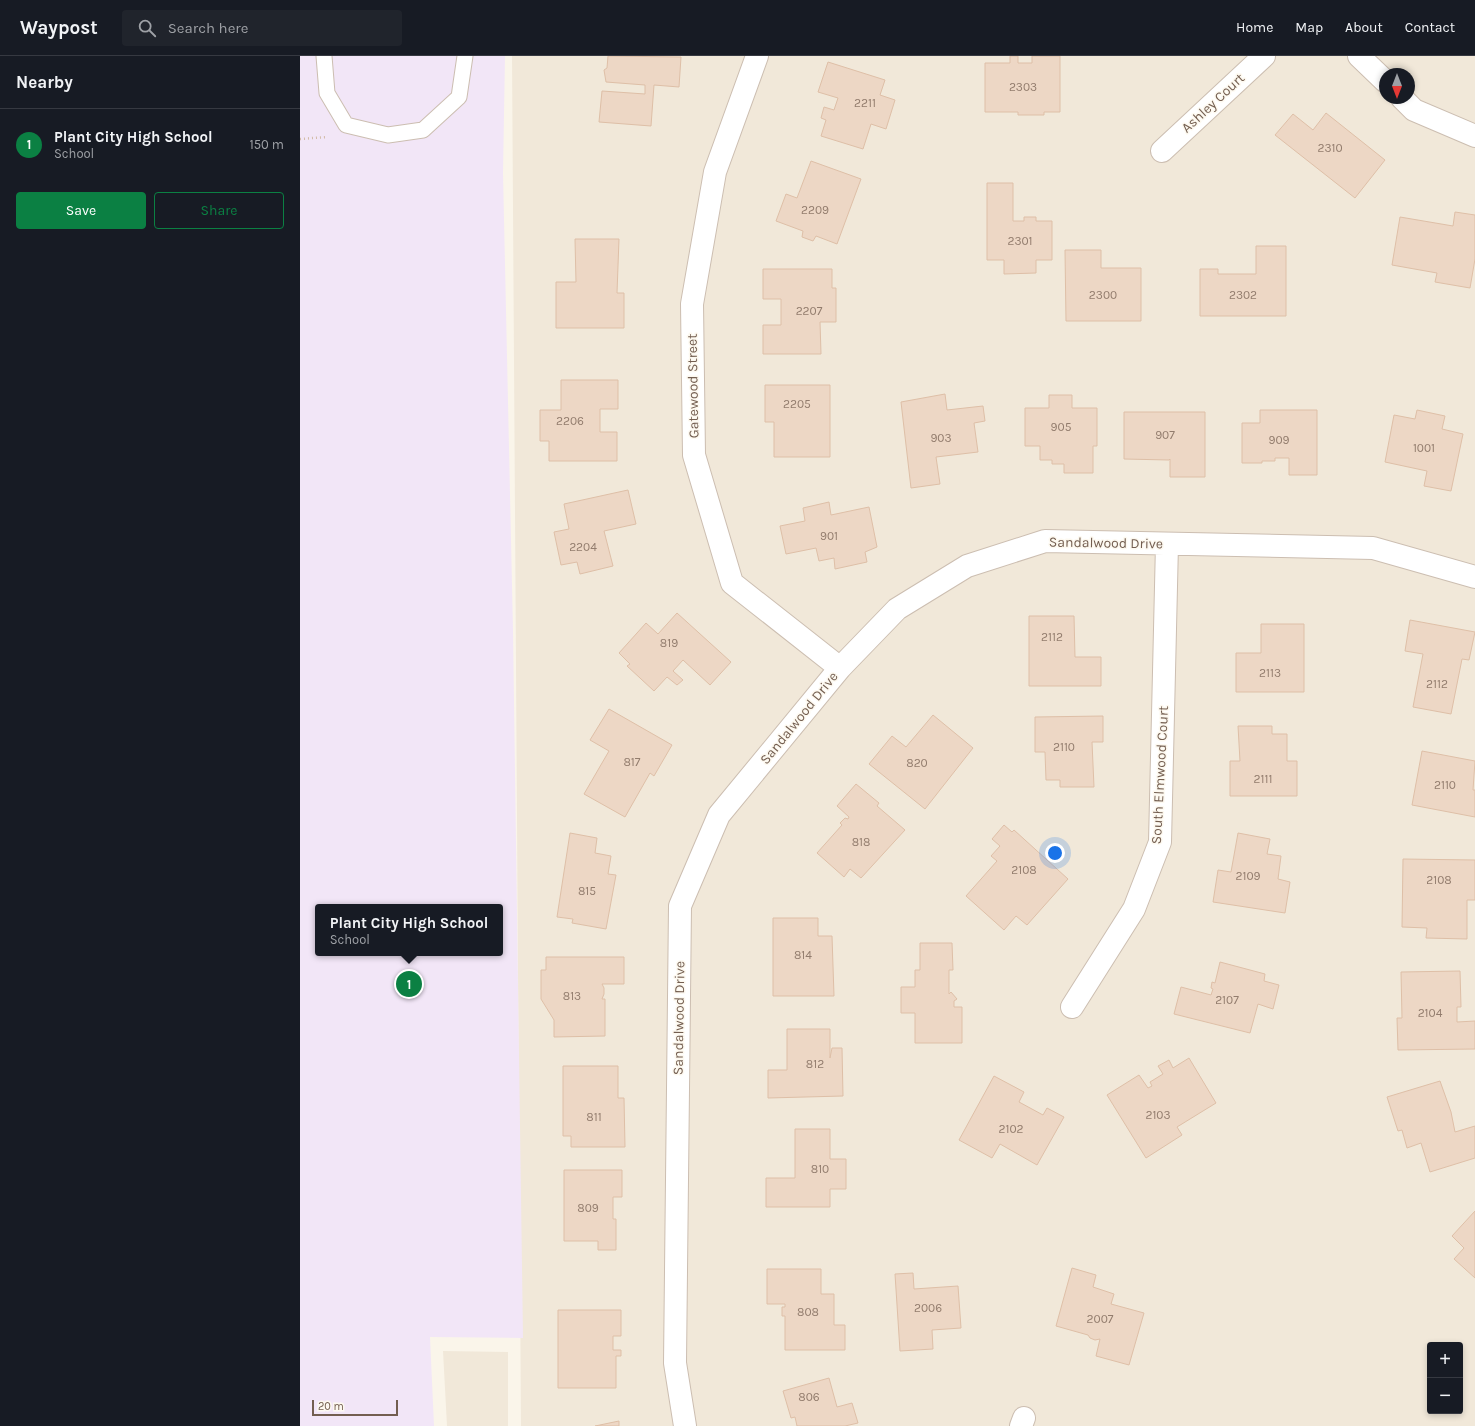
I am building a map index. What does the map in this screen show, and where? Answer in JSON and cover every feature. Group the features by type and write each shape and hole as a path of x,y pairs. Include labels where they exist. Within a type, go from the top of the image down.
{"street":[{"name":"Gatewood Street","path":"757,56 715,172 692,304 694,455 732,583 840,668"},
{"name":"Ashley Court","path":"1162,151 1264,56"},
{"path":"1359,56 1379,75"},
{"path":"1408,104 1414,110 1475,136"},
{"name":"Sandalwood Drive","path":"685,1426 675,1363 680,906 719,815 840,668 897,609 967,566 1045,541 1373,548 1475,577"},
{"name":"South Elmwood Court","path":"1072,1007 1134,909 1160,842 1167,544"}],"lane":[{"path":"324,56 327,93 346,125 388,135 423,130 459,97 465,56"}],"path":[{"path":"300,139 325,138"}],"shaded area":[{"path":"300,56 505,56 503,173 513,631 523,1338 430,1337 434,1426 300,1426"},
{"path":"512,56 1475,56 1475,1426 521,1426"},
{"path":"443,1351 508,1352 508,1426 447,1426"}],"building":[{"path":"608,56 681,57 679,87 654,85 651,126 599,122 602,91 645,94 645,85 606,82 604,70 607,68"},
{"path":"1010,56 1018,56 1018,63 1032,63 1032,56 1060,56 1060,112 1044,112 1044,115 1018,115 1018,112 985,112 985,63 1010,63"},
{"path":"828,62 885,80 880,95 895,100 886,129 871,124 863,149 821,136 826,120 821,118 824,107 834,110 838,98 818,92"},
{"path":"1326,113 1385,160 1355,198 1275,135 1293,114 1313,130"},
{"path":"811,161 861,179 837,244 816,236 813,241 802,237 803,231 776,221 786,194 797,198"},
{"path":"987,183 1013,183 1013,221 1024,221 1024,217 1036,217 1036,221 1052,221 1052,260 1036,260 1036,273 1004,274 1004,260 987,260"},
{"path":"1455,212 1475,215 1475,259 1470,288 1435,282 1437,273 1392,265 1400,217 1453,226"},
{"path":"575,239 619,239 617,293 624,293 624,328 556,328 556,282 576,282"},
{"path":"1256,246 1286,246 1286,316 1200,316 1200,269 1218,269 1218,274 1256,274"},
{"path":"1065,250 1101,250 1101,268 1141,268 1141,321 1066,321"},
{"path":"763,269 832,269 832,288 836,288 836,322 820,322 821,354 763,354 763,325 781,325 781,299 763,299"},
{"path":"561,380 618,380 618,409 600,409 600,432 617,432 617,461 549,461 549,441 540,441 540,410 561,410"},
{"path":"765,385 830,385 830,457 774,457 774,422 765,422"},
{"path":"945,394 947,410 983,406 985,421 974,423 978,452 936,457 940,484 911,488 901,402"},
{"path":"1049,395 1072,395 1072,408 1097,408 1097,446 1093,446 1093,473 1064,473 1064,464 1052,464 1052,460 1040,460 1040,446 1025,446 1025,408 1049,408"},
{"path":"1260,410 1317,410 1317,475 1289,475 1289,458 1275,458 1275,461 1262,461 1262,463 1242,463 1242,423 1260,423"},
{"path":"1417,410 1445,416 1442,429 1463,434 1451,491 1424,486 1427,471 1385,462 1394,415 1415,419"},
{"path":"1124,412 1205,412 1205,477 1170,477 1170,459 1124,459"},
{"path":"628,490 636,524 604,531 613,566 580,574 577,562 561,565 554,532 569,529 564,504"},
{"path":"829,502 831,515 869,507 877,547 865,552 867,562 835,569 834,558 819,561 816,548 786,554 780,526 805,521 803,508"},
{"path":"677,613 731,662 710,685 683,660 673,671 683,680 677,685 667,677 654,691 627,666 630,664 619,653 646,623 658,634"},
{"path":"1029,616 1074,616 1075,657 1101,657 1101,686 1029,686"},
{"path":"1410,620 1475,632 1469,660 1462,659 1451,714 1413,707 1423,654 1405,651"},
{"path":"1261,624 1304,624 1304,692 1236,692 1236,653 1261,653"},
{"path":"609,709 672,745 654,776 650,773 625,817 584,794 609,751 590,740"},
{"path":"933,715 973,748 925,809 869,764 892,736 906,747"},
{"path":"1103,716 1103,742 1092,742 1094,787 1060,787 1060,780 1046,780 1045,752 1035,752 1035,717"},
{"path":"1238,726 1272,726 1272,734 1287,734 1287,761 1297,761 1297,796 1230,796 1230,761 1240,761"},
{"path":"1422,751 1475,761 1473,790 1475,790 1475,817 1412,805"},
{"path":"856,784 879,803 877,806 905,830 861,878 850,869 844,877 817,853 842,825 840,823 845,818 848,819 849,817 837,806"},
{"path":"1004,825 1012,832 1014,830 1068,879 1027,925 1016,916 1004,930 966,896 997,861 991,856 1000,846 992,839"},
{"path":"570,833 597,838 595,853 611,856 608,874 616,875 606,929 572,923 573,919 557,917"},
{"path":"1238,833 1270,839 1267,854 1281,856 1278,879 1290,882 1285,913 1213,902 1218,870 1231,872"},
{"path":"1403,859 1475,860 1475,900 1467,900 1467,939 1426,938 1427,928 1402,927"},
{"path":"773,918 818,918 818,936 832,936 834,996 773,996"},
{"path":"920,943 952,943 953,970 949,970 949,994 951,992 957,999 954,1001 954,1007 962,1007 962,1043 915,1043 915,1013 901,1013 901,987 915,987 915,970 920,970"},
{"path":"546,957 624,957 624,984 602,984 604,994 602,999 605,999 605,1036 554,1037 554,1020 541,999 541,970 546,970"},
{"path":"1220,962 1265,974 1264,981 1279,985 1273,1009 1258,1004 1250,1033 1174,1014 1181,987 1211,995 1213,989 1211,988 1212,982 1215,983"},
{"path":"1460,971 1461,1007 1457,1007 1457,1022 1475,1021 1475,1049 1398,1050 1397,1018 1402,1018 1401,972"},
{"path":"787,1029 830,1029 830,1058 832,1048 842,1048 843,1096 768,1098 768,1070 787,1070"},
{"path":"1189,1058 1216,1103 1177,1127 1182,1135 1146,1158 1107,1095 1139,1075 1148,1088 1152,1086 1150,1082 1163,1074 1158,1066 1169,1060 1173,1068"},
{"path":"563,1066 618,1066 618,1098 624,1098 625,1147 571,1147 571,1136 563,1136"},
{"path":"994,1076 1024,1092 1019,1102 1043,1115 1047,1108 1064,1117 1037,1165 1000,1144 992,1158 959,1140"},
{"path":"1440,1081 1451,1112 1455,1132 1475,1126 1475,1158 1430,1172 1421,1143 1407,1148 1402,1130 1398,1131 1387,1097"},
{"path":"795,1129 830,1129 830,1159 846,1159 846,1189 830,1189 830,1207 766,1207 766,1178 795,1178"},
{"path":"564,1170 622,1170 622,1197 613,1197 613,1219 616,1219 616,1250 598,1250 598,1241 564,1241"},
{"path":"1475,1211 1475,1278 1454,1259 1464,1248 1452,1236"},
{"path":"1072,1268 1096,1275 1093,1287 1114,1294 1111,1304 1144,1313 1129,1365 1096,1356 1100,1339 1095,1340 1090,1338 1088,1335 1056,1326"},
{"path":"767,1269 821,1269 821,1294 834,1294 834,1325 845,1325 845,1350 785,1350 785,1316 782,1316 782,1307 785,1307 785,1304 767,1304"},
{"path":"913,1273 914,1289 958,1286 961,1328 932,1330 933,1349 900,1351 895,1274"},
{"path":"558,1310 621,1310 621,1336 613,1336 613,1350 621,1350 621,1356 616,1356 616,1388 558,1388"},
{"path":"829,1378 837,1407 852,1403 858,1423 845,1426 797,1426 795,1417 791,1418 783,1391"},
{"path":"619,1421 619,1426 595,1426"}],"place":[{"name":"Plant City High School","path":"409,984"}]}
